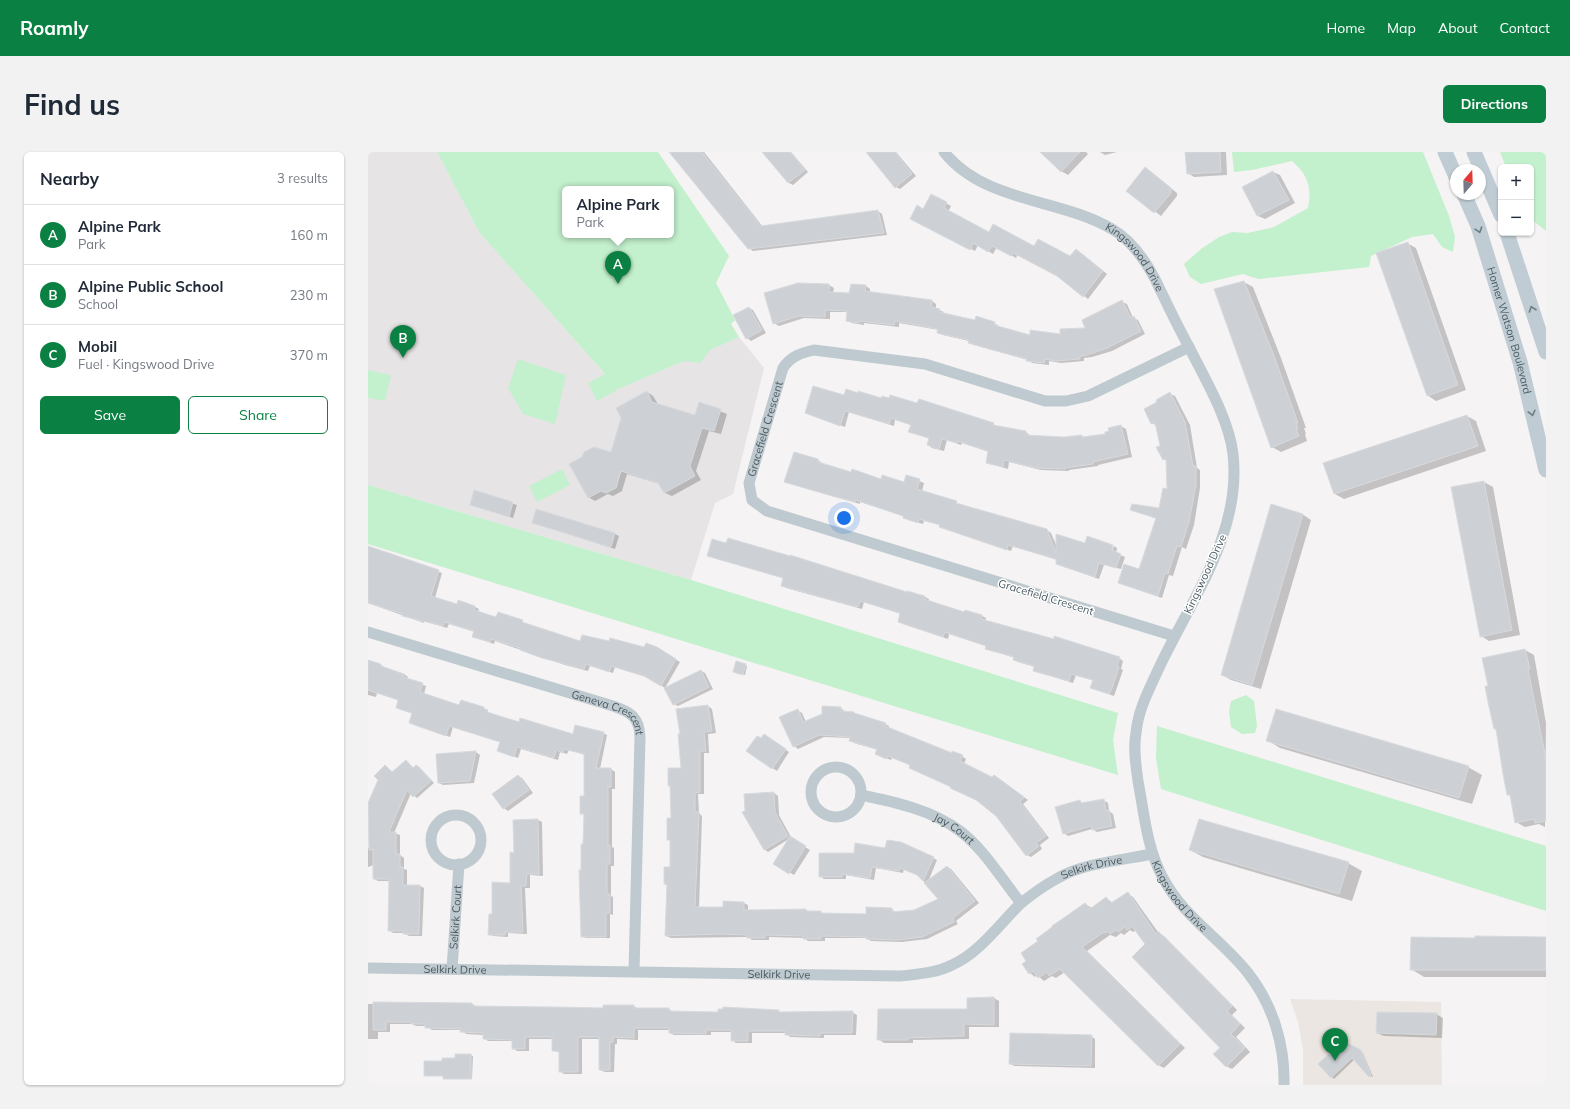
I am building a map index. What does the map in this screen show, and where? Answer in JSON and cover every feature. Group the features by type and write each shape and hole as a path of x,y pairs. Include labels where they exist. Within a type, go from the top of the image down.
{"main road":[{"path":"1445,152 1450,164"},
{"path":"1474,152 1498,208"},
{"name":"Homer Watson Boulevard","path":"1467,200 1478,226 1520,362 1546,470"},
{"path":"1508,236 1546,352"}],"street":[{"name":"Kingswood Drive","path":"944,152 971,177 992,187 1090,219 1112,229 1132,245 1147,264 1220,410 1233,451 1234,474 1232,500 1227,527 1219,550 1174,636 1147,695 1138,719 1134,747 1138,780 1152,854 1162,878 1182,906 1247,972 1261,992 1276,1025 1283,1050 1284,1085"},
{"name":"Gracefield Crescent","path":"1174,636 767,511 752,500 749,483 783,368 787,361 798,354 814,350 925,364 1045,401 1066,401 1088,396 1189,347"},
{"name":"Geneva Crescent","path":"368,632 612,706 624,710 635,718 640,726 640,737 634,971"},
{"path":"831,767 843,768 853,773 859,783 861,795 857,805 850,813 840,816 829,816 820,811 813,802 810,792 813,781 820,772 831,767"},
{"name":"Jay Court","path":"861,795 891,801 922,811 961,831 976,846 1021,903"},
{"path":"458,814 468,818 476,824 480,833 481,845 478,851 467,862 459,864 448,863 440,859 433,851 430,839 433,829 440,820 448,815 458,814"},
{"name":"Selkirk Drive","path":"368,968 901,976 925,974 951,966 960,961 989,936 1021,903 1058,877 1086,867 1152,854"},
{"name":"Selkirk Court","path":"452,969 459,864"}],"shaded area":[{"path":"368,152 437,152 479,232 618,389 739,337 764,368 733,494 715,503 691,580 368,485"},
{"path":"1290,999 1441,1002 1442,1085 1303,1085 1303,1050 1298,1022"}],"green space":[{"path":"437,152 658,152 729,256 716,283 735,320 731,324 739,337 710,350 700,363 684,361 618,389 615,387 617,390 597,401 588,383 605,374 479,232"},
{"path":"1232,152 1423,152 1449,216 1455,237 1453,252 1442,247 1433,234 1412,237 1371,256 1369,267 1258,279 1243,274 1201,284 1190,277 1184,264 1201,249 1219,237 1232,232 1248,233 1274,227 1308,208 1308,182 1302,171 1292,161 1252,170 1234,172"},
{"path":"1500,152 1546,152 1546,231 1534,221 1534,164 1505,164"},
{"path":"518,359 566,375 555,424 523,414 508,388"},
{"path":"368,370 391,375 385,401 368,398"},
{"path":"562,469 570,485 537,502 529,486"},
{"path":"368,485 691,580 1118,713 1113,740 1118,775 368,544"},
{"path":"1246,695 1254,701 1257,726 1255,733 1242,734 1231,727 1229,712 1231,701"},
{"path":"1157,726 1546,846 1546,911 1161,789 1156,758"}],"building":[{"path":"669,152 702,152 761,226 878,210 884,233 748,249"},
{"path":"762,152 790,152 805,170 788,183"},
{"path":"866,152 895,152 912,174 895,188"},
{"path":"1040,152 1080,152 1061,172"},
{"path":"1185,152 1220,152 1221,172 1187,174"},
{"path":"1145,167 1171,188 1171,193 1154,213 1126,191"},
{"path":"1273,171 1289,200 1257,216 1242,187"},
{"path":"931,194 947,202 944,208 989,232 993,224 1034,246 1038,239 1070,256 1076,249 1103,271 1083,297 1057,276 1013,253 1011,256 992,246 988,252 973,243 970,250 910,219 917,205 923,209"},
{"path":"1408,242 1458,385 1427,396 1376,253"},
{"path":"1244,281 1273,353 1298,423 1296,423 1298,429 1296,429 1299,436 1271,448 1214,289"},
{"path":"798,283 829,284 829,292 849,293 851,284 866,285 865,291 932,300 931,307 940,309 939,312 975,320 976,316 995,322 994,325 1030,335 1030,330 1060,334 1060,329 1085,328 1082,320 1122,300 1131,318 1134,316 1141,331 1107,348 1080,356 1080,359 1056,361 1045,359 1044,363 1026,361 1027,359 968,343 969,340 937,333 938,329 895,321 894,325 846,321 847,311 825,310 825,317 799,316 773,324 764,293"},
{"path":"749,307 762,330 746,339 733,315"},
{"path":"813,386 844,395 846,389 881,398 882,396 889,398 890,395 917,403 919,399 994,423 993,425 1026,431 1025,435 1064,437 1082,435 1082,437 1105,434 1105,432 1109,431 1108,428 1121,425 1128,454 1093,462 1093,464 1065,469 1035,468 1004,460 1003,467 986,463 988,451 957,441 957,443 942,439 939,449 927,445 929,438 908,432 911,425 891,418 889,424 845,411 840,426 805,413"},
{"path":"647,391 652,402 695,415 699,402 721,409 714,431 702,428 690,466 695,476 664,493 658,483 621,471 616,488 606,493 601,491 588,498 569,464 582,457 584,452 594,447 611,452 621,418 616,408"},
{"path":"1170,392 1185,422 1193,466 1196,466 1196,485 1189,522 1181,547 1177,546 1168,574 1165,573 1158,596 1118,583 1124,564 1139,569 1156,518 1130,510 1132,504 1159,508 1163,488 1167,489 1166,459 1163,460 1156,447 1160,446 1155,422 1151,424 1144,409 1157,402 1156,400"},
{"path":"1467,415 1478,446 1334,494 1323,463"},
{"path":"794,452 818,459 818,462 851,472 852,469 881,479 882,475 904,482 906,475 920,479 917,489 957,501 956,503 1047,529 1056,553 1056,534 1085,543 1087,536 1113,545 1112,550 1121,554 1116,568 1099,563 1095,577 1056,564 1056,559 1008,545 1007,550 939,527 940,525 919,519 918,523 903,518 903,516 856,500 855,502 784,482"},
{"path":"1484,481 1512,630 1480,637 1451,487"},
{"path":"474,490 513,502 509,517 470,505"},
{"path":"1271,504 1303,514 1252,685 1221,675"},
{"path":"536,509 615,533 611,547 532,523"},
{"path":"728,538 790,555 907,592 925,596 924,599 964,612 965,610 982,615 981,619 1054,639 1054,636 1120,657 1117,667 1119,667 1112,688 1109,694 1090,688 1093,680 1071,674 1069,681 1033,671 1034,666 1013,660 1014,657 985,649 986,646 945,632 943,637 898,622 900,613 860,601 858,607 781,586 783,578 707,556 712,539 726,543"},
{"path":"368,546 439,570 431,596 457,604 458,600 475,606 474,610 496,617 498,612 523,620 522,622 580,641 582,635 609,641 610,638 644,647 646,643 657,647 676,659 661,686 644,676 611,666 609,672 586,664 584,669 542,658 520,650 520,648 491,639 490,642 472,637 474,631 445,622 443,626 402,616 403,614 368,603"},
{"path":"1525,649 1546,759 1546,821 1535,823 1534,819 1515,823 1510,795 1507,795 1496,729 1494,729 1488,702 1485,686 1488,686 1482,658"},
{"path":"368,660 404,674 403,677 423,683 420,692 459,705 461,700 484,707 484,709 488,710 487,712 519,722 520,718 573,734 575,725 604,732 596,768 611,768 611,787 608,787 608,845 610,845 610,864 607,864 607,894 610,894 610,913 606,913 606,937 581,937 579,870 581,870 581,844 583,844 584,814 580,814 580,796 584,796 584,754 564,749 563,753 556,750 554,758 517,747 514,757 497,751 500,742 449,726 446,736 409,723 412,713 396,708 398,700 368,690"},
{"path":"736,661 746,664 743,675 733,672"},
{"path":"701,670 709,687 673,705 664,688"},
{"path":"708,705 712,731 704,732 706,751 700,751 700,792 695,793 695,812 699,812 695,907 723,907 723,901 744,902 744,910 806,909 806,911 821,911 821,913 866,914 866,907 892,908 892,912 914,910 938,899 924,883 947,866 975,901 953,918 954,922 922,937 897,940 866,939 866,937 821,936 821,939 803,939 803,936 765,935 765,938 747,938 747,935 719,934 665,936 667,884 664,884 664,867 670,867 670,840 667,840 667,818 671,818 668,768 681,768 678,734 680,734 676,709"},
{"path":"822,706 841,707 841,711 854,712 886,723 885,726 952,753 952,751 963,755 960,761 992,777 994,775 1024,797 1020,802 1046,836 1036,843 1039,846 1026,856 996,816 976,800 909,768 910,765 888,756 886,759 875,754 877,749 849,741 850,737 819,735 793,747 779,717 798,709 803,722 822,714"},
{"path":"1276,709 1469,766 1459,798 1266,741"},
{"path":"764,734 786,749 772,769 746,751 757,736 761,738"},
{"path":"476,751 470,781 438,783 436,754"},
{"path":"406,760 413,768 416,765 419,767 431,781 413,797 407,790 389,832 396,832 396,854 400,854 400,867 403,867 403,885 420,885 419,934 403,934 403,931 388,931 389,879 373,879 373,850 369,850 368,803 378,780 374,776 385,765 392,772"},
{"path":"518,775 529,790 503,809 492,794"},
{"path":"774,792 775,812 788,836 764,850 742,812 745,811 744,794"},
{"path":"1104,799 1106,811 1109,810 1112,826 1092,830 1091,826 1063,834 1055,807 1080,800 1081,803"},
{"path":"538,819 539,874 527,874 526,886 521,886 523,932 505,932 505,935 488,935 489,914 492,914 492,882 510,883 510,852 514,853 513,820"},
{"path":"1199,819 1349,862 1339,894 1189,850"},
{"path":"790,836 806,846 789,874 773,864"},
{"path":"887,840 901,842 934,857 923,881 917,875 900,868 899,871 872,867 870,878 842,874 842,877 819,877 819,853 854,853 855,843 885,848"},
{"path":"1128,892 1156,934 1158,931 1232,1006 1227,1011 1240,1024 1231,1034 1245,1048 1226,1067 1213,1054 1220,1048 1132,957 1145,944 1132,926 1127,930 1125,927 1118,932 1116,930 1110,934 1108,931 1105,933 1104,932 1082,947 1180,1044 1158,1066 1060,969 1049,976 1047,972 1038,978 1033,971 1029,974 1022,964 1026,961 1021,953 1038,941 1036,939 1052,926 1085,903 1090,909 1106,897 1111,903"},
{"path":"1475,936 1546,937 1546,970 1410,970 1411,937 1475,938"},
{"path":"994,997 994,1025 964,1024 964,1036 908,1038 908,1040 877,1040 878,1009 967,1009 967,998"},
{"path":"373,1002 472,1003 472,1006 603,1008 603,1005 634,1005 634,1008 669,1008 669,1011 718,1012 718,1009 723,1009 723,1007 779,1010 779,1012 853,1011 852,1033 820,1033 820,1036 785,1035 785,1031 748,1031 748,1041 731,1041 731,1030 706,1030 706,1034 669,1033 669,1028 634,1028 634,1038 613,1037 613,1042 610,1042 610,1070 599,1070 599,1037 578,1037 578,1072 559,1072 559,1051 552,1051 552,1037 525,1037 525,1049 512,1049 512,1040 483,1039 483,1033 460,1032 460,1029 425,1028 425,1024 411,1024 411,1022 386,1022 386,1030 373,1030"},
{"path":"1377,1012 1437,1013 1436,1035 1376,1033"},
{"path":"1010,1033 1092,1035 1091,1066 1009,1064"},
{"path":"1334,1036 1361,1050 1371,1075 1369,1077 1352,1058 1331,1078 1318,1064 1339,1044 1340,1045"},
{"path":"455,1054 471,1054 471,1079 443,1079 443,1076 424,1076 424,1061 442,1061 442,1058 455,1058"}],"place":[{"name":"Alpine Park","path":"618,284"},
{"name":"Alpine Public School","path":"403,358"},
{"name":"Mobil","path":"1335,1061"}]}
